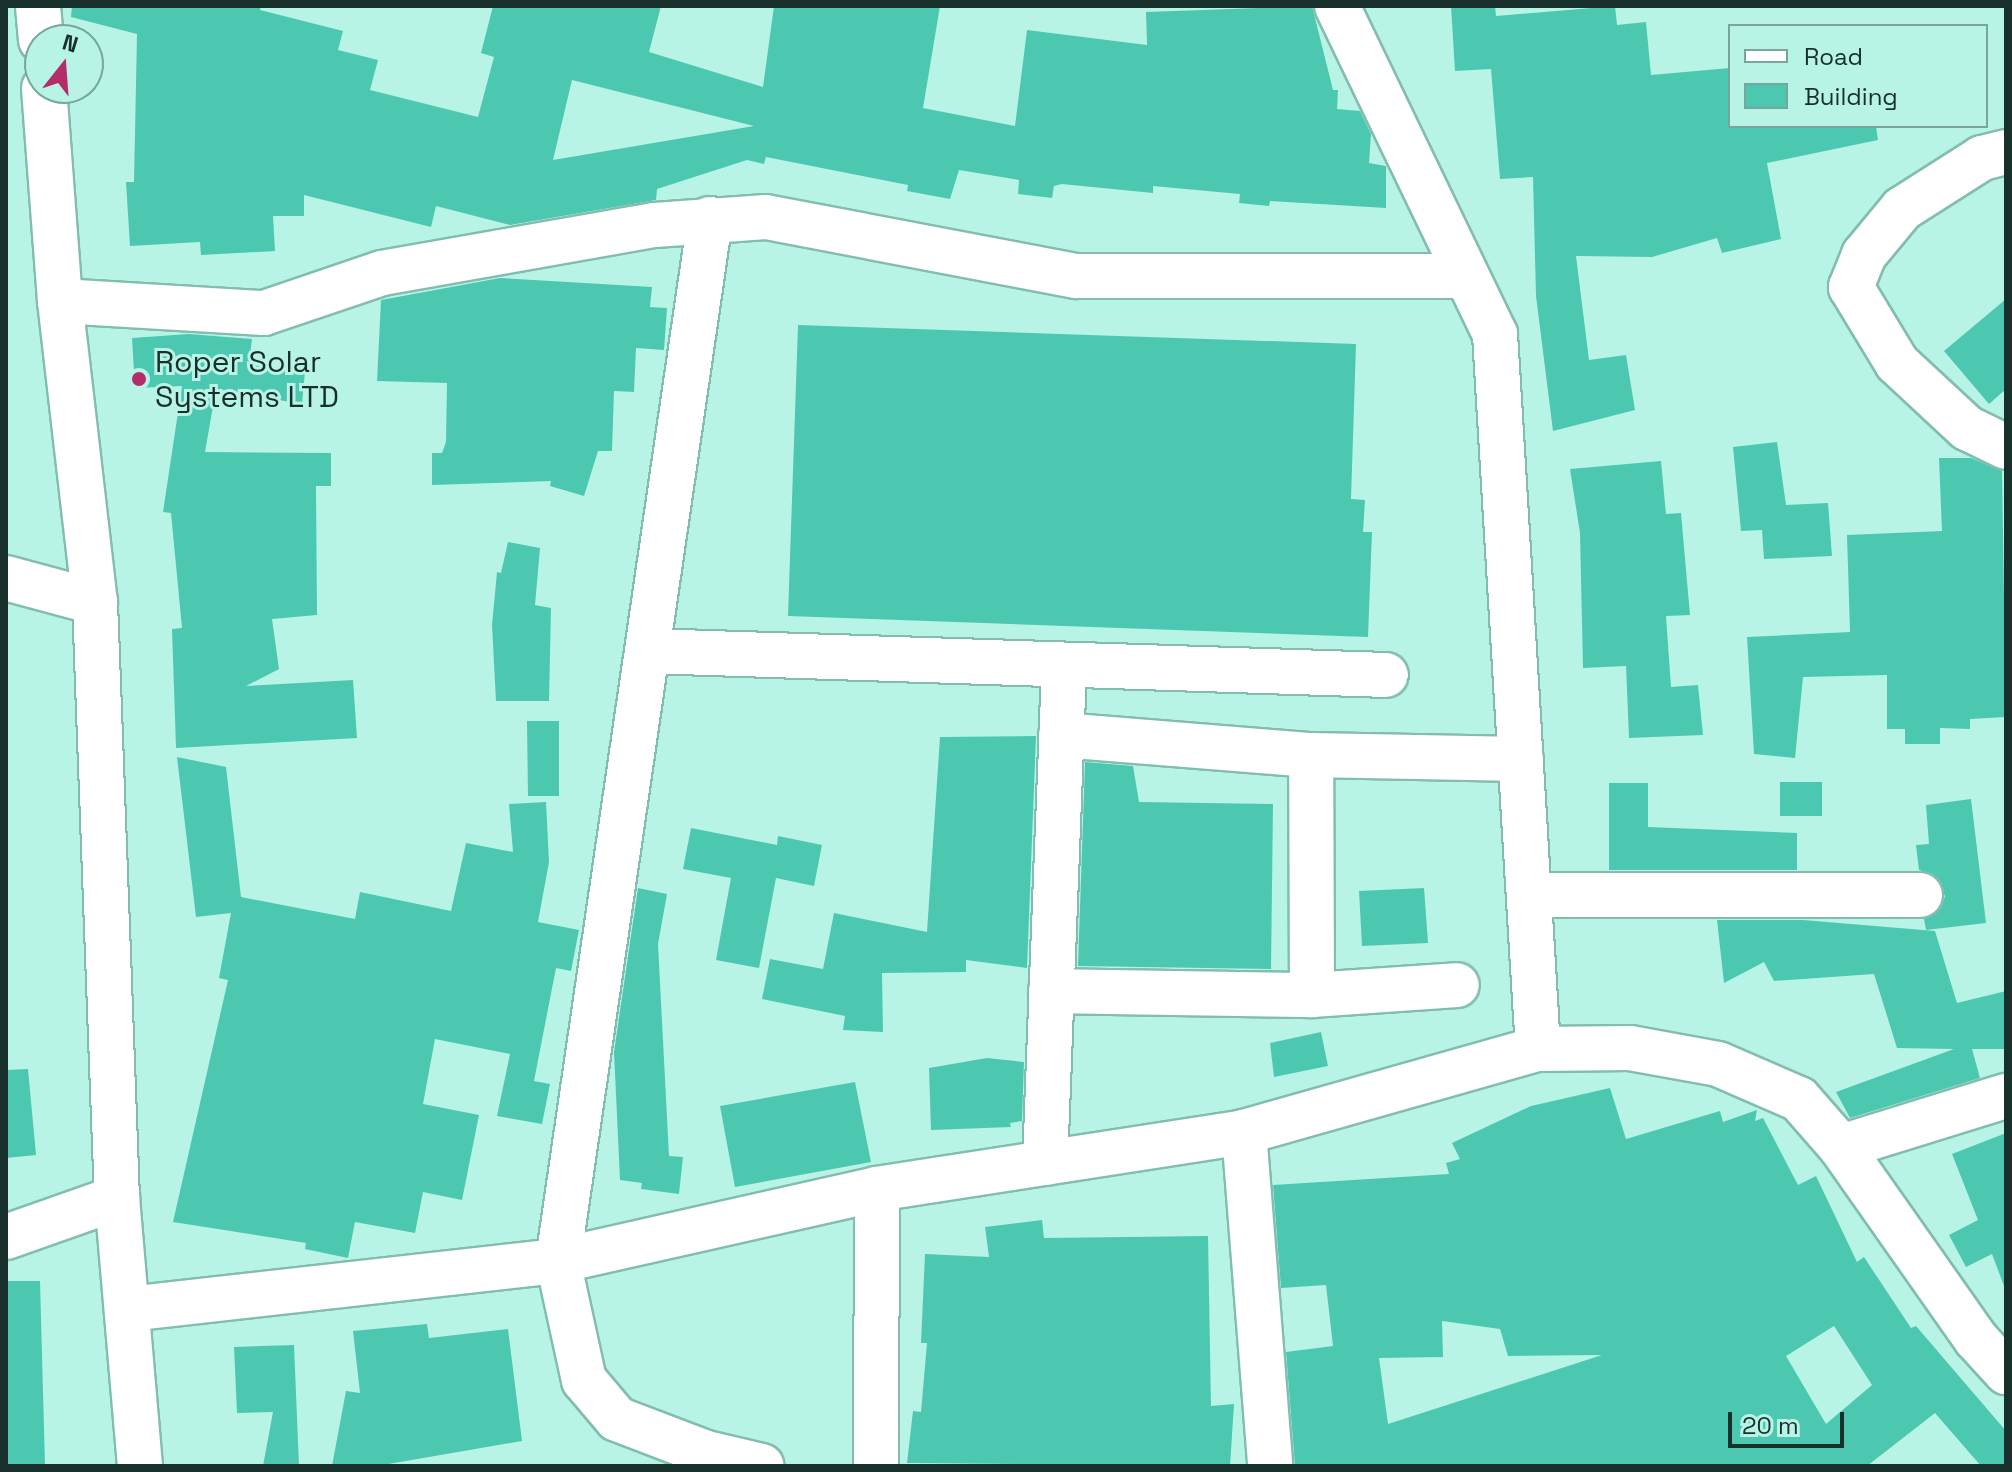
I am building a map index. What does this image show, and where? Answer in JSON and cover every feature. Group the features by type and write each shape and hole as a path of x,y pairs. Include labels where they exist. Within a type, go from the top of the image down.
{"street":[{"path":"1337,6 1495,334 1538,1049"},
{"path":"45,104 60,301 95,602 117,1198 129,1309 140,1466"},
{"path":"2006,152 1982,158 1902,209 1864,255 1851,287 1897,363 1967,428 2006,447"},
{"path":"60,301 264,313 382,273 710,219 766,217 1076,276 1465,276"},
{"path":"710,219 558,1261 584,1380 617,1419 706,1453 762,1466"},
{"path":"6,578 95,602"},
{"path":"648,651 1386,675"},
{"path":"1045,1163 1064,665"},
{"path":"1061,735 1311,755 1521,759"},
{"path":"1311,755 1312,995"},
{"path":"1529,895 1920,895"},
{"path":"1051,991 1312,995 1457,985"},
{"path":"129,1309 558,1261 877,1189 1244,1132 1538,1049 1630,1048 1718,1064 1799,1099 1841,1147 1976,1339 2006,1372"},
{"path":"1841,1147 2006,1096"},
{"path":"1244,1132 1270,1466"},
{"path":"876,1466 877,1189"},
{"path":"6,1237 117,1198"}],"building":[{"path":"72,6 261,6 260,10 343,31 338,50 378,60 370,90 478,117 494,57 481,53 493,6 661,6 649,52 763,87 774,6 940,6 923,108 1015,126 1027,30 1147,45 1146,12 1312,6 1333,90 1338,90 1337,109 1360,111 1371,134 1369,163 1386,166 1386,208 1270,201 1269,206 1239,203 1240,194 1153,186 1153,193 1062,184 1054,186 1052,198 1018,194 1019,180 959,170 950,199 907,191 908,185 766,157 764,164 747,160 657,189 656,200 510,225 436,206 431,227 304,195 304,216 273,216 275,251 201,255 200,242 130,246 126,182 134,182 137,34 71,17","holes":["572,80 754,126 553,160"]},
{"path":"1451,6 1495,6 1496,16 1615,6 1617,25 1646,22 1651,75 1728,68 1728,128 1876,128 1878,140 1767,163 1781,239 1722,253 1717,238 1652,257 1576,256 1589,360 1626,355 1635,410 1553,431 1536,296 1533,177 1500,179 1491,69 1455,71"},
{"path":"500,278 652,287 650,307 667,308 664,350 636,348 634,392 614,391 612,451 598,451 584,496 550,486 551,481 432,485 432,453 442,453 446,442 447,383 377,381 381,300"},
{"path":"2006,299 2006,389 1989,404 1944,351"},
{"path":"798,325 1356,344 1351,499 1365,500 1363,532 1372,532 1368,637 788,616"},
{"path":"189,334 252,339 249,365 305,371 302,404 216,389 205,452 331,453 331,486 316,486 317,615 272,619 279,669 246,686 353,680 357,738 176,748 172,629 182,628 171,513 163,512 182,386 135,388 132,338"},
{"path":"1777,442 1786,505 1828,503 1832,556 1764,559 1762,530 1741,531 1733,447"},
{"path":"1939,458 1971,458 2002,471 2006,717 1970,719 1970,729 1940,728 1940,744 1905,744 1905,729 1887,729 1887,675 1803,677 1795,758 1754,754 1747,637 1850,632 1847,535 1942,531"},
{"path":"1661,461 1666,514 1681,513 1690,615 1666,616 1671,687 1698,685 1703,735 1629,738 1626,666 1583,668 1580,533 1570,469"},
{"path":"508,542 540,548 535,605 551,608 549,701 496,701 492,625 497,572 501,573"},
{"path":"527,721 559,721 559,796 528,796"},
{"path":"1036,736 1027,968 966,960 966,972 882,973 883,1032 843,1030 845,1016 762,999 770,959 823,969 834,913 927,932 940,737"},
{"path":"177,757 226,767 241,897 355,919 360,892 451,911 466,843 513,852 509,804 546,802 549,862 538,922 579,930 571,971 556,968 534,1081 550,1084 542,1124 497,1116 510,1054 435,1039 423,1104 479,1115 462,1200 423,1192 415,1233 355,1222 348,1258 305,1249 306,1243 173,1222 228,980 219,978 231,913 196,917"},
{"path":"1085,762 1133,766 1139,802 1273,804 1271,969 1078,966"},
{"path":"1780,782 1822,782 1822,816 1780,816"},
{"path":"1609,783 1648,783 1648,827 1797,833 1797,870 1609,870"},
{"path":"1971,799 1986,923 1926,930 1924,919 1941,908 1945,896 1933,874 1919,870 1916,845 1929,844 1926,805"},
{"path":"691,828 777,845 778,836 822,845 814,886 776,878 759,968 716,960 731,878 683,869"},
{"path":"638,888 667,894 658,944 669,1156 683,1157 679,1194 641,1189 642,1183 620,1180 614,1052"},
{"path":"1424,888 1428,943 1362,946 1359,891"},
{"path":"1717,920 1803,920 1935,931 1957,1003 2006,991 2006,1049 1972,1049 1980,1078 1850,1118 1836,1092 1954,1049 1897,1048 1874,974 1774,981 1764,962 1724,983"},
{"path":"1321,1032 1328,1066 1274,1077 1270,1043"},
{"path":"987,1058 1024,1062 1022,1121 1010,1123 1011,1127 931,1130 929,1068"},
{"path":"28,1069 36,1155 6,1158 6,1070"},
{"path":"855,1082 871,1162 735,1187 720,1106"},
{"path":"1610,1088 1626,1139 1720,1111 1723,1122 1757,1110 1755,1121 1763,1118 1798,1185 1816,1176 1857,1262 1864,1257 1911,1328 1916,1326 2006,1431 2006,1466 1981,1466 1935,1413 1867,1466 1295,1466 1286,1352 1333,1346 1326,1285 1281,1288 1273,1185 1449,1174 1446,1163 1460,1159 1452,1143 1531,1106","holes":["1442,1321 1500,1329 1508,1356 1602,1355 1388,1424 1379,1358 1443,1357","1834,1326 1872,1385 1826,1424 1786,1356"]},
{"path":"2006,1133 2004,1286 1992,1254 1966,1267 1949,1235 1978,1220 1952,1154"},
{"path":"1042,1220 1044,1238 1208,1236 1211,1406 1234,1404 1230,1466 907,1463 913,1411 921,1412 927,1343 921,1343 925,1254 989,1257 985,1227"},
{"path":"6,1281 40,1281 45,1466 6,1466"},
{"path":"427,1324 429,1338 508,1329 522,1441 377,1466 332,1466 346,1391 360,1393 353,1331"},
{"path":"294,1345 299,1466 263,1466 273,1412 237,1413 234,1347"}],"place":[{"name":"Roper Solar Systems LTD","path":"139,379"}]}
